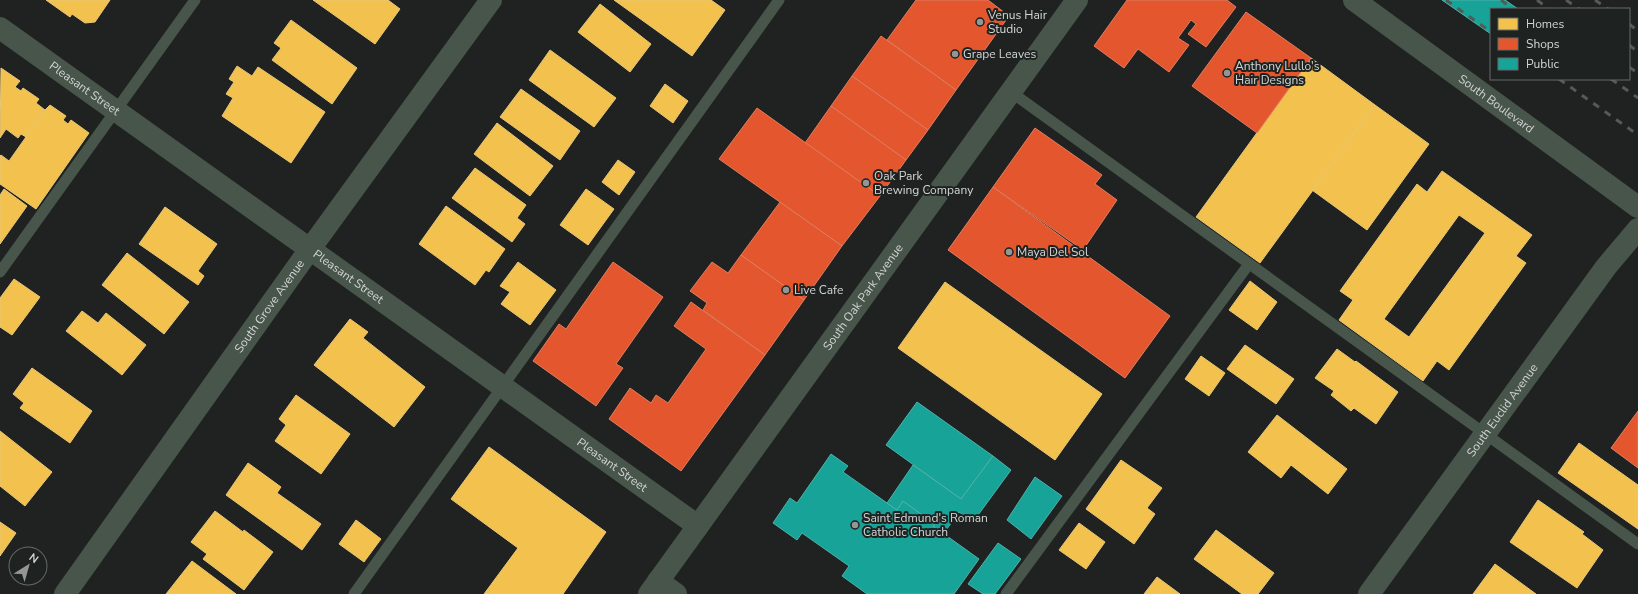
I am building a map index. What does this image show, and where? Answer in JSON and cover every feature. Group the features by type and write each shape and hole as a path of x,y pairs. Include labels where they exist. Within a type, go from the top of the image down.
{"street":[{"name":"South Grove Avenue","path":"65,594 310,249 491,0"},
{"name":"South Oak Park Avenue","path":"653,588 1077,0"},
{"name":"South Boulevard","path":"1354,0 1638,207"},
{"name":"Pleasant Street","path":"0,28 698,526"},
{"name":"South Euclid Avenue","path":"1370,594 1606,267 1638,229"},
{"path":"653,588 676,594"}],"lane":[{"path":"0,272 115,110 196,0"},
{"path":"354,594 779,0"},
{"path":"1010,92 1638,544"},
{"path":"1006,594 1250,264"}],"building: Homes":[{"path":"46,0 110,0 95,22 85,23 72,14 70,17"},
{"path":"313,0 388,0 400,9 375,44"},
{"path":"614,0 711,0 725,10 692,56"},
{"path":"600,4 651,44 630,72 578,32"},
{"path":"291,20 357,68 332,104 272,60 281,48 274,43"},
{"path":"550,50 616,98 594,127 529,80"},
{"path":"1311,58 1375,105 1260,263 1196,217"},
{"path":"237,66 252,76 258,67 325,112 291,163 222,116 233,98 226,94 234,82 229,79"},
{"path":"1,68 20,81 15,87 21,91 23,88 39,99 36,103 45,110 26,137 21,134 18,138 6,129 0,138"},
{"path":"665,84 688,101 673,123 650,106"},
{"path":"521,89 580,131 560,160 500,117"},
{"path":"50,105 66,116 63,120 68,124 71,120 89,133 36,209 0,184 0,156 1,155 9,161"},
{"path":"1375,105 1429,144 1367,230 1312,190"},
{"path":"497,123 553,166 530,196 474,154"},
{"path":"618,160 635,172 619,195 602,182"},
{"path":"475,168 526,205 517,218 525,224 512,242 452,198"},
{"path":"1442,171 1532,235 1516,256 1526,263 1449,370 1437,361 1423,381 1339,320 1353,300 1340,291 1417,184 1427,192","holes":["1459,215 1485,233 1409,337 1384,319"]},
{"path":"4,189 27,206 0,244 0,195"},
{"path":"586,189 614,209 588,245 560,225"},
{"path":"446,206 505,249 489,272 486,270 475,285 419,244"},
{"path":"165,207 217,244 198,271 204,276 198,285 139,244"},
{"path":"127,253 189,302 164,334 102,285"},
{"path":"518,262 556,290 530,325 501,304 510,292 500,286"},
{"path":"14,279 40,297 12,335 0,327 0,298"},
{"path":"1250,281 1277,302 1257,330 1229,310"},
{"path":"945,282 1102,394 1055,460 898,348"},
{"path":"82,311 98,323 106,313 146,345 122,375 66,331"},
{"path":"350,319 368,332 363,338 425,387 394,427 314,365"},
{"path":"1245,345 1294,379 1276,404 1227,369"},
{"path":"1337,349 1398,392 1376,424 1354,408 1351,411 1331,395 1334,391 1315,378"},
{"path":"1201,356 1225,373 1209,396 1185,379"},
{"path":"32,368 92,411 70,443 20,408 24,403 13,394"},
{"path":"296,395 350,434 321,474 275,441 286,425 279,419"},
{"path":"1277,415 1347,469 1328,494 1291,465 1281,478 1248,452"},
{"path":"0,431 52,472 25,506 0,486"},
{"path":"1579,443 1638,485 1638,529 1558,473"},
{"path":"489,447 606,532 563,594 484,594 518,548 451,499"},
{"path":"1121,460 1162,488 1147,508 1155,514 1134,544 1086,509"},
{"path":"248,463 281,487 277,493 321,524 302,550 226,495"},
{"path":"1538,500 1584,532 1582,534 1603,550 1577,588 1510,542"},
{"path":"215,511 243,532 244,530 273,552 244,590 203,559 207,554 191,542"},
{"path":"356,520 381,539 364,562 339,544"},
{"path":"0,522 16,533 0,556"},
{"path":"1079,523 1105,542 1086,569 1059,550"},
{"path":"1216,530 1274,573 1258,594 1242,594 1194,559"},
{"path":"192,561 236,594 166,594"},
{"path":"1495,564 1536,594 1473,594"},
{"path":"1157,577 1180,594 1144,594"}],"building: Shops":[{"path":"916,0 988,0 1009,16 956,90 887,40"},
{"path":"1127,0 1227,0 1236,7 1206,47 1188,34 1196,24 1191,20 1178,38 1189,45 1169,72 1138,49 1124,68 1094,46"},
{"path":"1246,12 1311,58 1257,133 1192,86"},
{"path":"881,36 956,90 928,130 852,76"},
{"path":"852,76 928,130 906,160 831,106"},
{"path":"831,106 906,160 880,196 805,143"},
{"path":"757,108 880,196 842,246 719,159"},
{"path":"1035,128 1102,175 1095,184 1117,200 1083,250 993,187"},
{"path":"993,187 1170,316 1125,378 948,250"},
{"path":"780,202 842,246 804,300 741,255"},
{"path":"741,255 804,300 765,355 703,310 707,303 690,291 712,262 728,273"},
{"path":"613,262 663,297 616,364 623,368 596,406 533,361 559,324 566,329"},
{"path":"691,302 765,355 681,471 609,419 630,388 651,403 656,395 668,403 706,349 674,326"},
{"path":"1638,411 1638,468 1611,448"}],"building: Public":[{"path":"1442,0 1505,0 1517,8 1490,8 1490,33"},
{"path":"917,402 993,456 961,499 886,445"},
{"name":"Saint Edmund's Roman Catholic Church","path":"831,454 848,466 843,472 897,510 903,501 935,524 933,526 979,559 954,594 867,594 842,576 849,566 802,533 797,540 773,523 790,498 797,503"},
{"path":"993,456 1011,470 973,522 959,512 944,533 933,526 935,524 903,501 897,510 887,503 913,465 961,499"},
{"path":"1035,477 1062,496 1031,539 1007,520"},
{"path":"998,543 1021,559 995,594 983,594 968,584"}],"railway":[{"path":"1446,0 1490,31"},
{"path":"1501,0 1512,8"},
{"path":"1537,0 1548,8"},
{"path":"1566,0 1578,8"},
{"path":"1595,0 1607,8"},
{"path":"1630,25 1638,31"},
{"path":"1630,46 1638,52"},
{"path":"1630,68 1638,73"},
{"path":"1560,80 1638,135"},
{"path":"1612,80 1638,98"}],"place":[{"name":"Venus Hair Studio","path":"980,22"},
{"name":"Grape Leaves","path":"955,54"},
{"name":"Anthony Lullo's Hair Designs","path":"1227,73"},
{"name":"Oak Park Brewing Company","path":"866,183"},
{"name":"Maya Del Sol","path":"1009,252"},
{"name":"Live Cafe","path":"786,290"},
{"name":"Saint Edmund's Roman Catholic Church","path":"855,525"}]}
